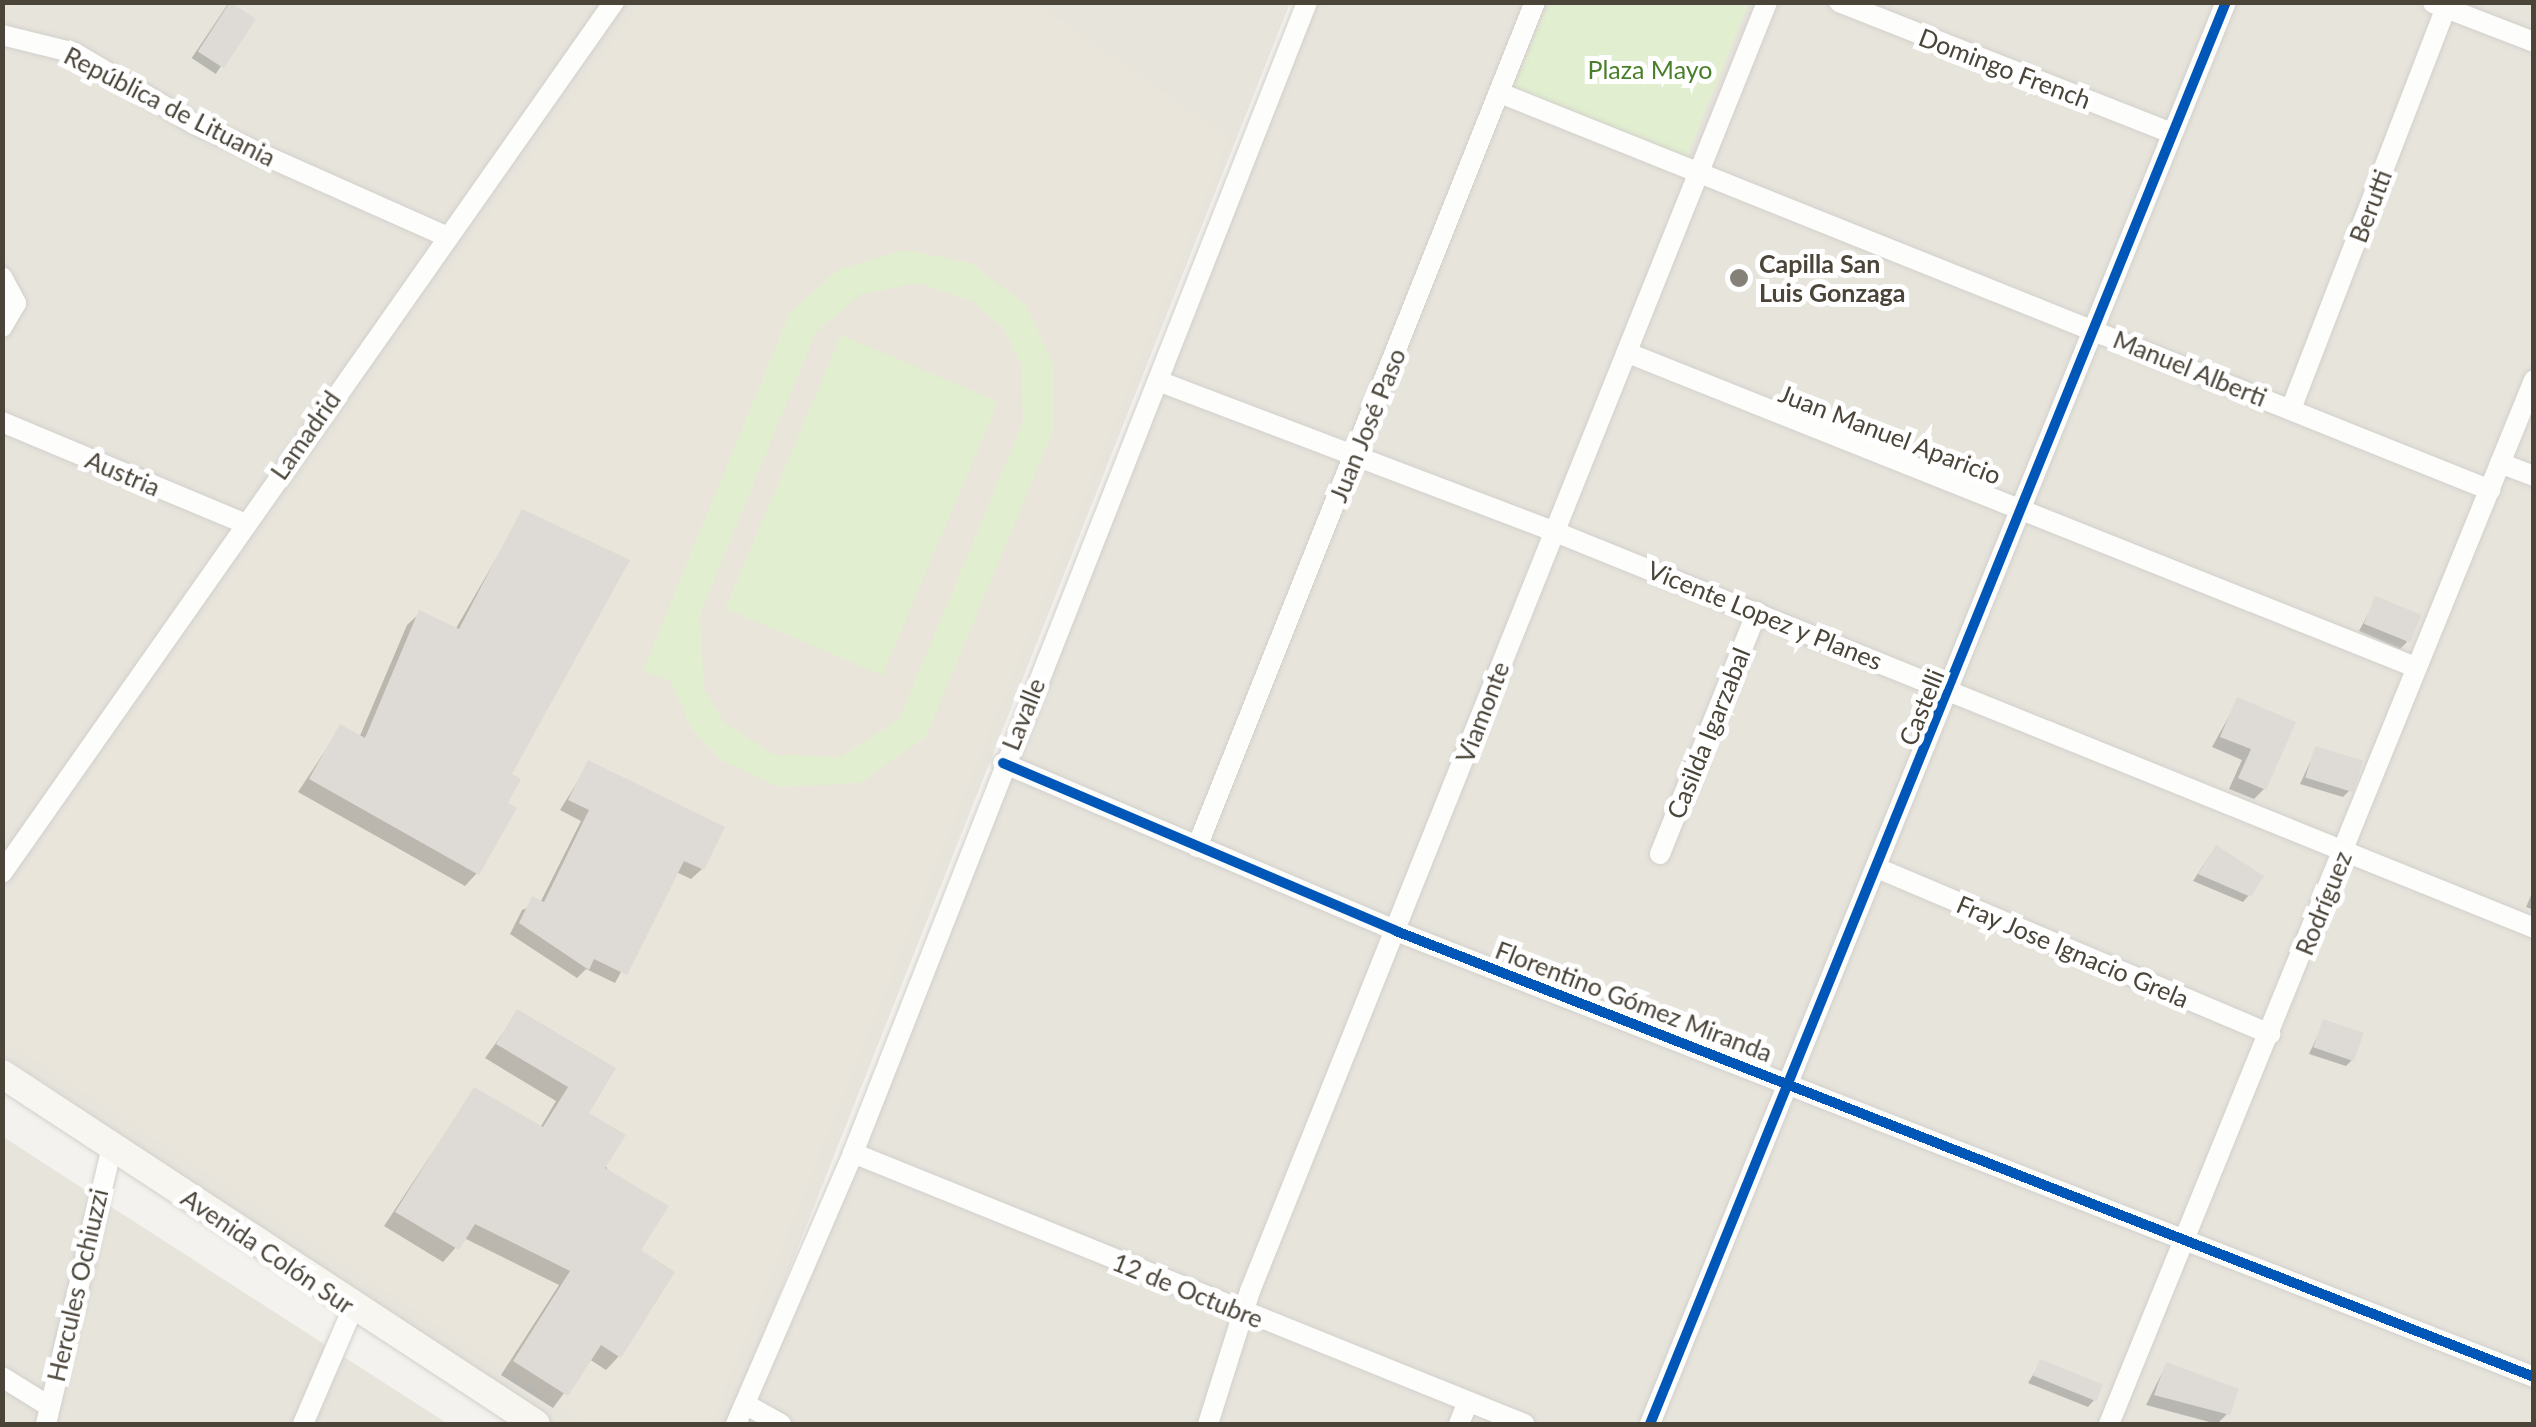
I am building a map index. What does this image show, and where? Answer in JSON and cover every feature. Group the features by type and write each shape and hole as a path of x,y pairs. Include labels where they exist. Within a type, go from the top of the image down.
{"main road":[{"name":"Avenida Colón Sur","path":"2,1074 536,1424"}],"street":[{"name":"Lamadrid","path":"2,873 443,235 614,2"},
{"name":"Lavalle","path":"736,1424 853,1153 1003,763 1308,2"},
{"name":"Juan José Paso","path":"1198,848 1535,2"},
{"name":"Viamonte","path":"1208,1424 1246,1314 1396,930 1766,2"},
{"name":"Domingo French","path":"1839,2 2172,134"},
{"name":"Castelli","path":"1650,1424 2226,2"},
{"path":"2442,4 2534,42"},
{"name":"Berutti","path":"2292,409 2442,4"},
{"name":"República de Lituania","path":"2,35 74,53 194,124 443,235"},
{"name":"Manuel Alberti","path":"1500,93 2490,490"},
{"path":"2,277 16,303 2,326"},
{"name":"Juan Manuel Aparicio","path":"1628,354 2022,507 2416,668"},
{"name":"Rodríguez","path":"2109,1424 2534,380"},
{"name":"Vicente Lopez y Planes","path":"1158,381 1554,530 2534,928"},
{"name":"Austria","path":"2,422 244,523"},
{"path":"2500,463 2534,476"},
{"name":"Casilda Igarzabal","path":"1660,854 1757,612"},
{"name":"Florentino Gómez Miranda","path":"1003,763 1396,930 2534,1376"},
{"name":"Fray Jose Ignacio Grela","path":"1877,868 2270,1034"},
{"name":"Hercules Ochiuzzi","path":"47,1415 112,1147"},
{"name":"12 de Octubre","path":"853,1153 1524,1424"},
{"path":"303,1424 354,1308"},
{"path":"2,1378 47,1415"},
{"path":"1458,1424 1468,1402"},
{"path":"744,1404 781,1424"}],"shaded area":[{"path":"2,3 1290,3 728,1424 551,1424 3,1056"},
{"path":"640,3 1036,3 1229,138 711,1424 587,1424 3,1039 3,899"},
{"path":"1311,3 2533,3 2533,1424 736,1424"},
{"path":"2,1136 93,1195 448,1424 3,1424"}],"green space":[{"name":"Plaza Mayo","path":"1548,3 1749,3 1687,157 1514,88"},
{"path":"905,250 971,263 1025,304 1054,365 1053,432 926,737 860,783 779,787 721,760 691,728 670,681 643,670 789,314 839,269","holes":["919,283 974,302 1003,328 1021,364 1023,422 899,719 841,757 772,754 724,722 704,690 700,615 816,332 861,294"]},
{"path":"841,335 998,402 882,675 725,608"}],"building":[{"path":"230,2 256,19 224,68 198,51"},
{"path":"522,509 630,560 512,774 521,779 508,803 517,808 479,875 309,779 340,724 365,738 419,610 459,629"},
{"path":"2375,596 2421,615 2410,643 2364,624"},
{"path":"2237,697 2296,722 2266,790 2238,778 2251,749 2220,737"},
{"path":"2315,746 2363,761 2353,792 2305,778"},
{"path":"588,760 725,827 704,870 684,861 627,975 594,959 589,970 519,923 532,896 544,902 589,810 568,800"},
{"path":"2216,845 2264,876 2251,897 2198,874"},
{"path":"517,1009 616,1068 589,1113 626,1135 605,1168 669,1206 641,1250 675,1272 621,1358 601,1345 568,1396 513,1361 570,1271 475,1224 459,1250 395,1212 474,1087 543,1127 568,1087 496,1044"},
{"path":"2323,1019 2364,1033 2354,1061 2313,1047"},
{"path":"2040,1359 2103,1384 2096,1401 2033,1376"},
{"path":"2166,1362 2239,1389 2230,1415 2154,1395"}],"cycle path":[{"path":"1650,1424 2226,2"},
{"path":"1003,763 1396,931 2534,1377"}],"place":[{"name":"Capilla San Luis Gonzaga","path":"1739,278"}]}
